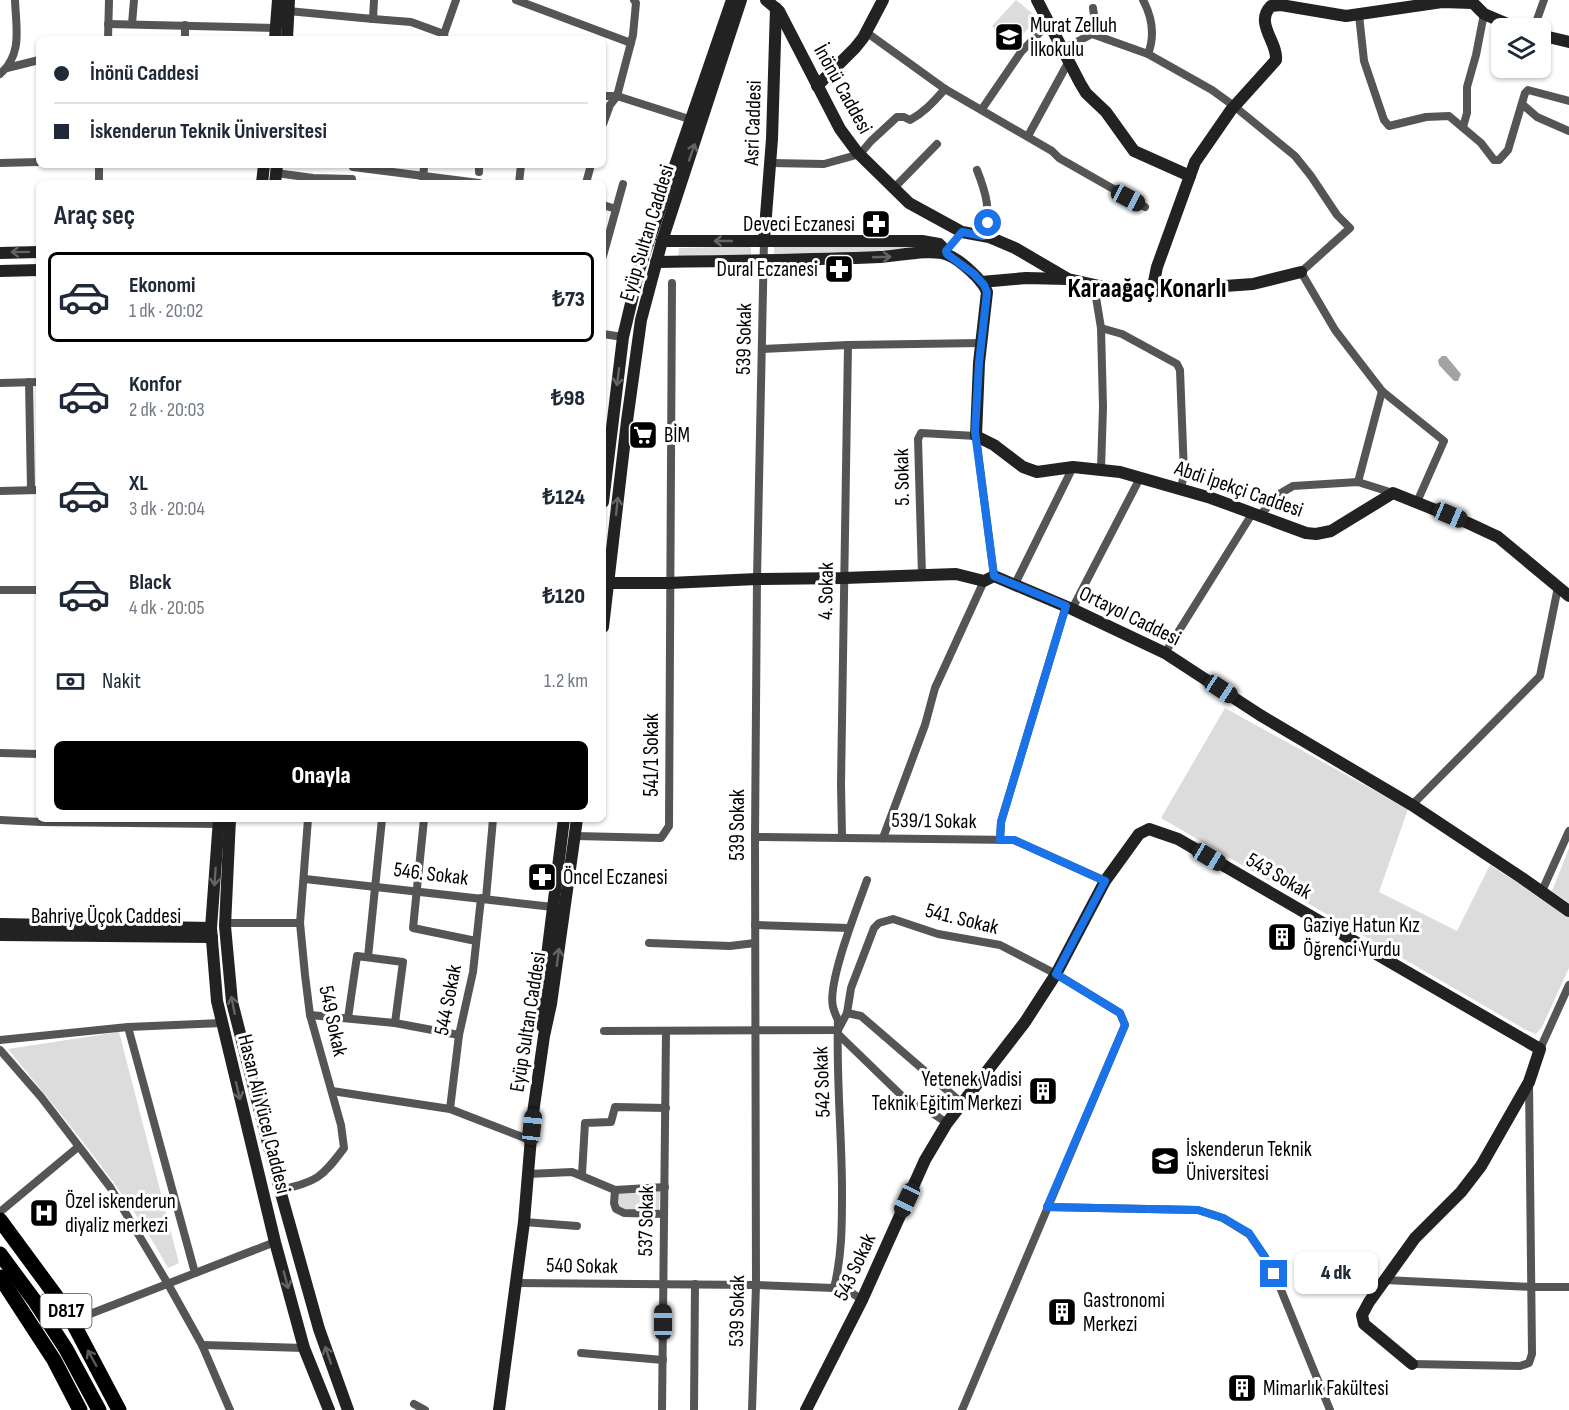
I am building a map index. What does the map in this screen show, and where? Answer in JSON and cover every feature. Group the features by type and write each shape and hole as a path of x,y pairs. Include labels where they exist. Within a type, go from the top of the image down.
{"highway":[{"name":"D817","path":"0,1220 72,1321 119,1410"},
{"name":"D817","path":"0,1254 66,1349 99,1410"},
{"path":"2,1285 54,1360 80,1410"}],"street":[{"path":"3,71 16,52 15,0"},
{"path":"108,36 109,0"},
{"path":"132,24 134,0"},
{"path":"108,24 186,25 275,33 278,0"},
{"path":"373,19 374,0"},
{"path":"444,36 456,0"},
{"path":"516,0 631,43"},
{"path":"606,115 617,96 631,43 636,3 634,0"},
{"path":"606,477 623,337 639,270 689,119 732,0"},
{"name":"Eyüp Sultan Caddesi","path":"606,601 637,341 662,241 741,0"},
{"path":"818,86 842,63 866,32 883,0"},
{"path":"1037,0 1086,93 1106,112 1134,151 1190,176"},
{"path":"1143,0 1148,10 1152,36 1148,54"},
{"path":"1538,18 1544,0"},
{"path":"1152,291 1157,267 1195,162 1234,106 1276,60 1276,52 1265,25 1266,12 1270,6 1304,5 1346,16 1359,15 1390,5 1461,1 1473,3 1484,14 1493,18"},
{"name":"İnönü Caddesi","path":"769,2 851,145 909,203 962,232 983,236 1029,255 1068,279 1118,290 1152,291 1253,284 1301,272"},
{"name":"Asri Caddesi","path":"764,240 771,164 769,2"},
{"path":"287,36 289,6 373,19 411,22 442,36"},
{"path":"1094,8 1097,35"},
{"path":"1463,127 1467,113 1467,87 1484,14"},
{"path":"1359,15 1364,61 1384,120 1389,126 1426,117 1449,116 1481,142 1494,160 1499,160 1508,150 1525,93 1528,90 1569,101"},
{"path":"982,110 1021,52 1049,23"},
{"path":"185,36 186,25"},
{"path":"866,32 945,89 1145,207"},
{"path":"1028,136 1066,55 1092,34 1148,54 1212,90 1294,156 1350,228 1301,272 1335,330 1382,391 1444,441 1417,502"},
{"path":"1551,38 1569,42"},
{"path":"3,71 36,61"},
{"path":"771,164 824,164 860,154 897,117 910,120 918,116 945,89"},
{"path":"606,96 617,96 689,119"},
{"path":"1522,104 1537,117 1569,131"},
{"path":"893,189 937,144"},
{"path":"0,163 36,162"},
{"path":"364,168 423,179"},
{"path":"977,170 989,206 988,223 983,236"},
{"path":"276,174 338,180"},
{"path":"606,245 623,184"},
{"path":"606,206 616,209"},
{"path":"947,253 962,232"},
{"path":"662,241 764,240 939,244 986,288 976,436 989,578 936,688 884,838"},
{"name":"539 Sokak","path":"752,1410 756,1285 757,579 764,240"},
{"path":"0,253 36,252"},
{"path":"656,262 763,261 947,253"},
{"path":"0,271 36,270"},
{"path":"981,282 1068,279"},
{"path":"669,583 672,283"},
{"path":"1094,285 1101,328 1103,407 1101,469"},
{"path":"1101,328 1122,334 1177,364 1180,370 1184,474 1181,489"},
{"path":"606,334 623,337"},
{"path":"762,350 848,345 981,343"},
{"name":"4. Sokak","path":"842,837 848,345"},
{"path":"0,491 35,490 28,382"},
{"path":"0,383 36,382"},
{"path":"1358,482 1382,391"},
{"name":"5. Sokak","path":"922,574 918,439 921,433 976,436"},
{"name":"Abdi İpekçi Caddesi","path":"976,436 994,445 1031,470 1038,472 1073,467 1101,469 1140,477 1306,532 1324,533 1393,493"},
{"path":"1015,584 1073,467"},
{"path":"1000,840 1001,822 1069,608 1140,477"},
{"path":"1165,653 1256,515 1293,486 1358,482 1417,502 1498,537 1569,596"},
{"name":"Ortayol Caddesi","path":"608,583 956,574 1015,584 1165,653 1260,715 1412,805 1569,911"},
{"name":"541/1 Sokak","path":"575,836 661,838 668,830 669,583"},
{"path":"1412,805 1540,676 1558,587"},
{"path":"0,590 36,590"},
{"path":"0,753 36,754"},
{"path":"0,820 36,821"},
{"path":"223,822 226,957 232,1002 279,1190 320,1329 348,1410"},
{"name":"Hasan Ali Yücel Caddesi","path":"223,822 211,932 222,1023 275,1242 304,1348 329,1410"},
{"name":"549 Sokak","path":"279,1190 311,1182 328,1169 344,1148 341,1125 310,1014 300,924 308,822"},
{"path":"368,957 382,822"},
{"path":"424,822 412,928 476,940"},
{"name":"544 Sokak","path":"450,1109 459,1035 473,972 493,822"},
{"path":"544,1036 541,1015 564,822"},
{"name":"Eyüp Sultan Caddesi","path":"499,1410 524,1222 530,1140 577,822"},
{"name":"543 Sokak","path":"806,1410 861,1300 926,1160 947,1124 1025,1022 1056,974 1105,881 1139,834 1149,829 1178,839 1540,1049"},
{"path":"1542,891 1569,831"},
{"name":"539/1 Sokak","path":"755,837 1014,840 1105,881"},
{"name":"546. Sokak","path":"304,879 375,885 553,907"},
{"name":"542 Sokak","path":"834,1288 842,1231 842,1136 838,1020 832,1005 835,980 849,928 867,880"},
{"name":"541. Sokak","path":"838,1032 847,1013 851,988 874,928 879,923 893,919 938,934 1000,945 1056,974 1120,1013 1125,1025 962,1410"},
{"path":"225,923 300,924"},
{"path":"755,925 849,928"},
{"name":"Bahriye Üçok Caddesi","path":"0,926 211,932"},
{"path":"649,943 730,946 755,943"},
{"path":"348,1018 357,956 368,957 403,962 395,1023"},
{"path":"1529,1082 1532,1287 1532,1354 1529,1363 1521,1366 1412,1364 1364,1324 1362,1315 1415,1238 1473,1178 1529,1082 1540,1049 1569,985"},
{"path":"1559,1006 1569,1011"},
{"path":"847,1013 861,1016 963,1104"},
{"path":"310,1014 395,1023 459,1035"},
{"path":"0,1040 128,1027 222,1023"},
{"path":"128,1027 195,1273"},
{"path":"604,1031 838,1032 903,1097 919,1104 947,1124"},
{"name":"537 Sokak","path":"662,1410 666,1032"},
{"path":"0,1050 41,1097 110,1188 202,1345 230,1410"},
{"path":"332,1091 450,1109 530,1140"},
{"path":"582,1174 585,1124 611,1122 615,1107 666,1108"},
{"path":"0,1212 78,1147"},
{"path":"528,1174 572,1172 582,1174 615,1190 665,1186"},
{"path":"615,1190 616,1209 624,1213 664,1214"},
{"path":"1047,1207 1198,1210 1223,1218 1249,1233 1280,1286 1330,1410"},
{"path":"524,1222 577,1226"},
{"path":"72,1321 275,1242"},
{"path":"1385,1280 1569,1287"},
{"name":"540 Sokak","path":"516,1283 695,1284 834,1288 852,1293 861,1300"},
{"path":"693,1410 695,1284"},
{"path":"202,1345 304,1348"},
{"path":"581,1353 663,1360"},
{"path":"414,1404 425,1410"}],"shaded area":[{"path":"1016,0 1038,18 1013,45 992,26"},
{"path":"774,245 926,247 929,250 774,256"},
{"path":"751,246 751,255 678,257 679,248"},
{"path":"1446,356 1461,374 1458,381 1454,381 1439,365 1438,360"},
{"path":"1225,708 1408,809 1379,892 1457,931 1490,865 1569,916 1569,968 1542,1027 1536,1034 1161,818"},
{"path":"1569,848 1569,903 1552,891"},
{"path":"119,1032 179,1263 168,1268 114,1182 8,1049"},
{"path":"660,1190 659,1211 628,1210 619,1207 617,1193"}],"place":[{"name":"Murat Zelluh İlkokulu","path":"1009,37"},
{"name":"Deveci Eczanesi","path":"876,224"},
{"name":"Dural Eczanesi","path":"839,269"},
{"name":"BİM","path":"643,435"},
{"name":"Öncel Eczanesi","path":"542,877"},
{"name":"Gaziye Hatun Kız Öğrenci Yurdu","path":"1282,937"},
{"name":"Yetenek Vadisi Teknik Eğitim Merkezi","path":"1043,1091"},
{"name":"İskenderun Teknik Üniversitesi","path":"1165,1161"},
{"name":"Özel iskenderun diyaliz merkezi","path":"44,1213"},
{"name":"Gastronomi Merkezi","path":"1062,1312"},
{"name":"Mimarlık Fakültesi","path":"1242,1388"}],"district":[{"name":"Karaağaç Konarlı","path":"1147,289"}],"route":[{"path":"988,223 983,236 962,232 946,251 974,274 987,292 979,363 975,432 994,576 1066,606 1001,822 1000,840 1014,840 1105,881 1056,974 1120,1013 1125,1025 1047,1207 1198,1210 1223,1218 1249,1233 1274,1274"}]}
